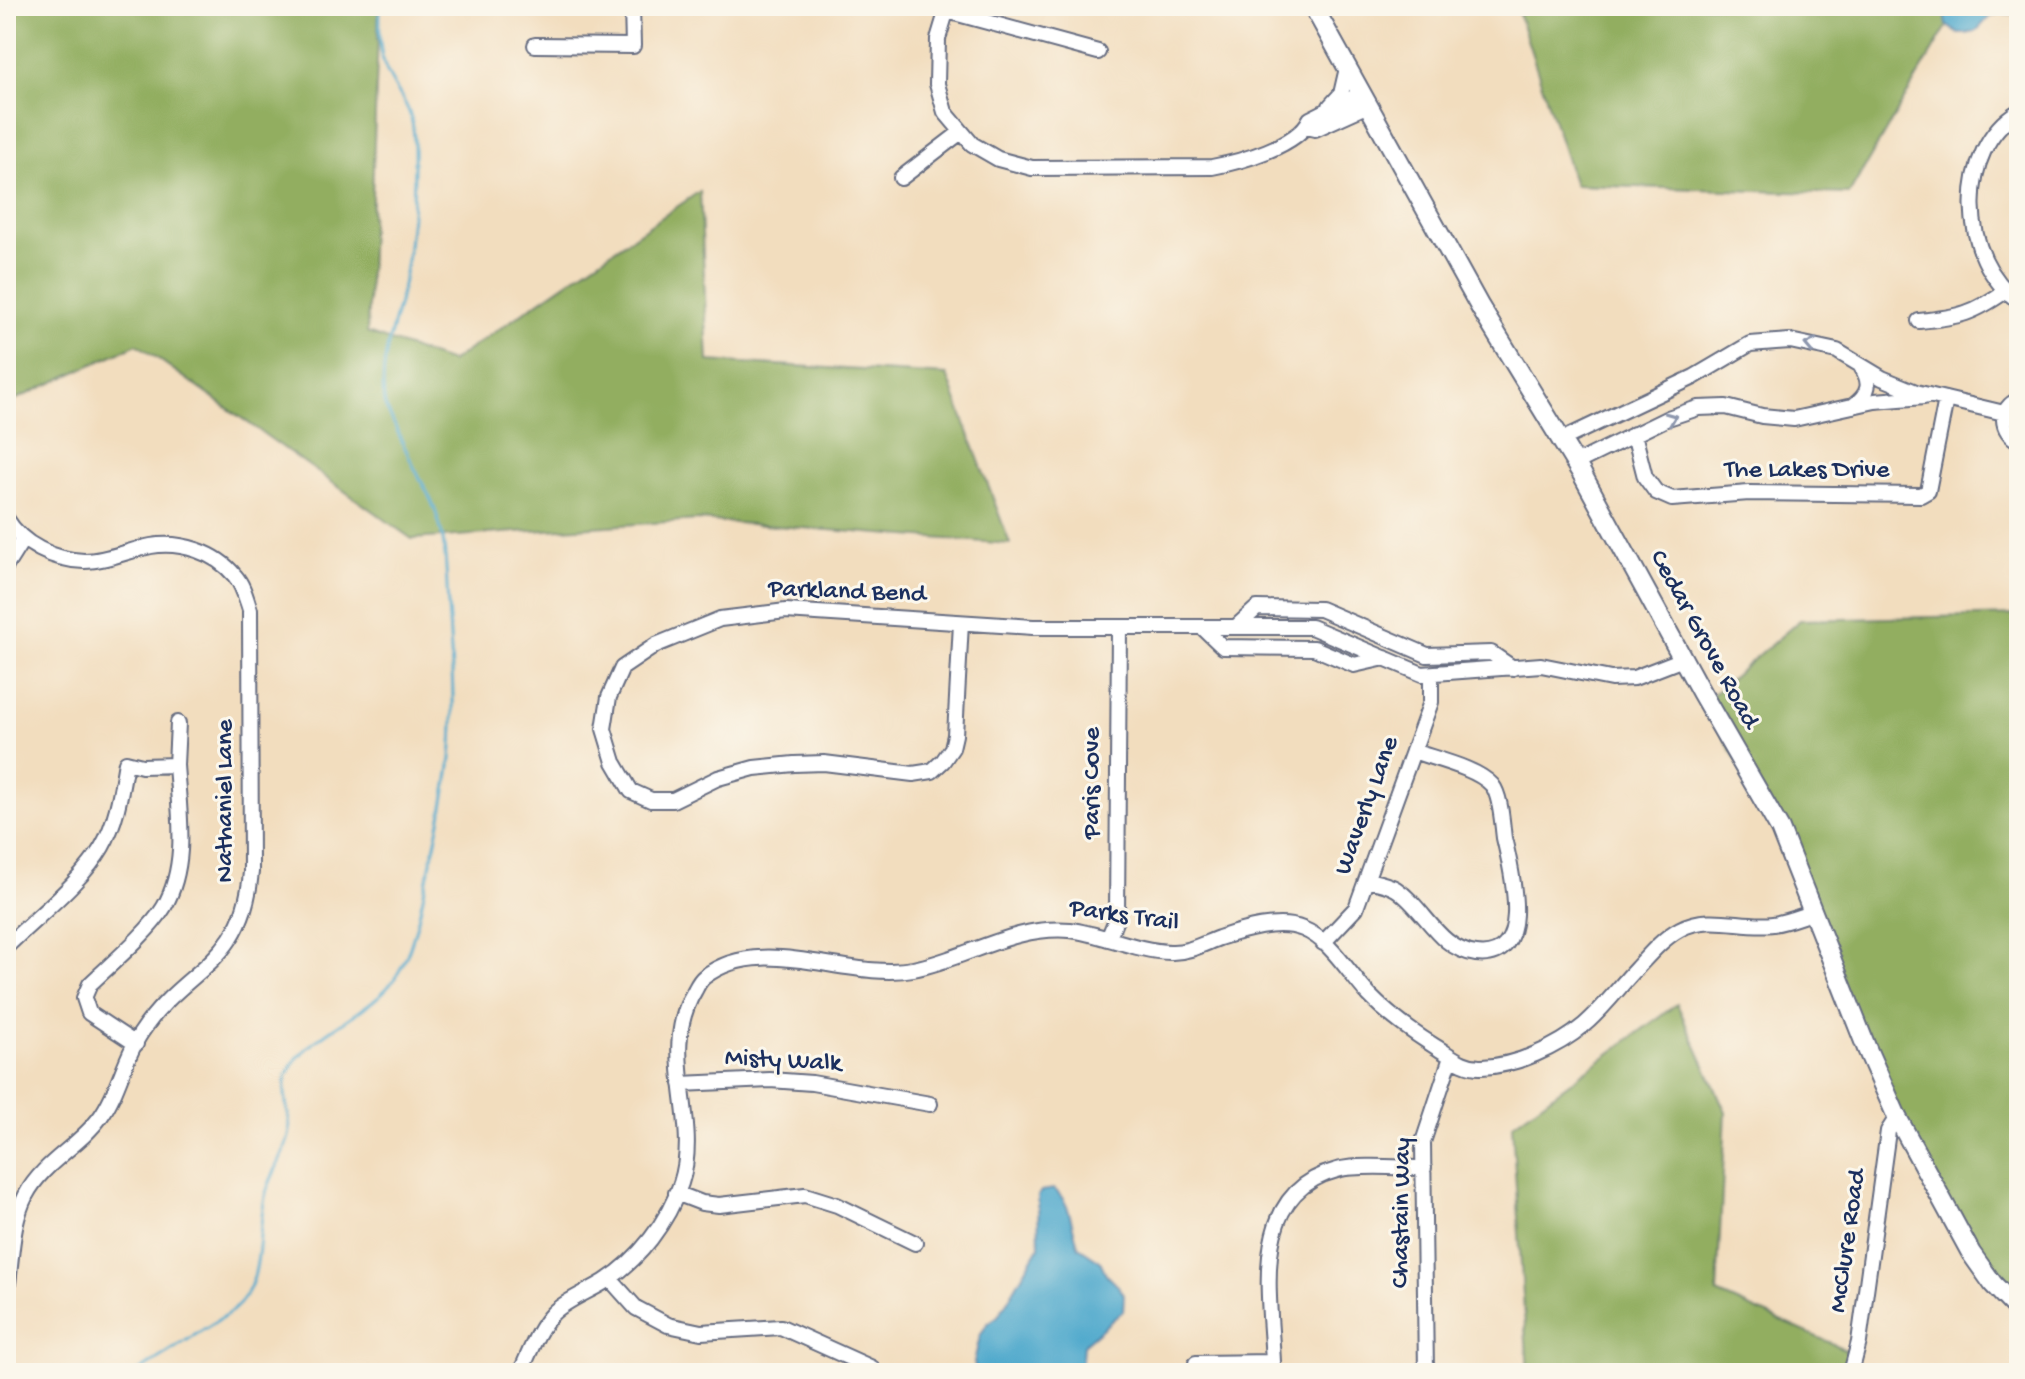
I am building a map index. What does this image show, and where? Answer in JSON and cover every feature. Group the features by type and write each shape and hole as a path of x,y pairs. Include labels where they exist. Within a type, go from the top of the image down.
{"main road":[{"name":"Cedar Grove Road","path":"1313,6 1480,307 1576,463 1780,829 1897,1117 1971,1253 1993,1284 2019,1311"}],"street":[{"path":"535,45 633,46 632,6"},
{"path":"1098,52 947,8 938,39 937,84 945,112 972,144 998,159 1032,168 1212,167 1241,162 1279,145 1306,127 1310,119 1330,115 1365,99"},
{"path":"1330,115 1341,94 1347,68"},
{"path":"2019,111 2008,117 1991,140 1975,174 1972,211 1977,240 1993,274 2019,301"},
{"path":"1330,115 1360,117 1382,129"},
{"path":"901,178 961,132"},
{"path":"1919,321 1951,318 1979,310 2007,290"},
{"name":"The Lakes Drive","path":"1561,440 1694,377 1750,344 1790,341 1837,351 1882,378 1939,397 2004,413"},
{"path":"1853,406 1866,396 1869,386 1860,365"},
{"name":"The Lakes Drive","path":"1576,463 1668,418 1698,408 1726,407 1762,416 1794,419 1875,401 1939,397"},
{"name":"The Lakes Drive","path":"1634,434 1645,477 1656,492 1672,499 1749,493 1921,495 1928,491 1939,397"},
{"path":"2019,400 2006,407 2004,413 2008,432 2019,441"},
{"name":"Nathaniel Lane","path":"6,518 23,539 53,556 86,561 152,546 180,544 221,563 236,577 250,610 249,897 239,927 225,949 168,1001 140,1033 101,1117 38,1176 25,1196 19,1214 6,1297"},
{"path":"6,566 23,539"},
{"name":"Parkland Bend","path":"1237,626 1257,608 1320,609 1427,655 1491,653 1513,668"},
{"name":"Parkland Bend","path":"961,623 955,735 952,748 932,771 913,774 824,763 754,768 718,778 673,800 651,800 631,791 614,762 604,729 609,697 622,668 656,645 720,619 758,613 786,611 1033,627 1311,627 1422,674 1541,665 1611,679 1634,678 1683,659"},
{"name":"Paris Cove","path":"1108,939 1117,917 1119,627"},
{"name":"Parkland Bend","path":"1202,627 1223,647 1314,648 1354,665 1386,658"},
{"name":"Waverly Lane","path":"1323,943 1356,908 1431,702 1431,674"},
{"path":"136,1044 89,1013 84,998 90,984 157,916 172,889 181,842 176,765 178,723"},
{"path":"1367,880 1396,889 1454,948 1477,954 1496,952 1510,937 1516,917 1514,887 1495,788 1482,776 1413,751"},
{"path":"6,947 87,869 103,846 117,811 126,762 142,766 176,765"},
{"name":"Parks Trail","path":"520,1373 538,1333 555,1310 610,1279 643,1250 665,1219 683,1180 686,1141 678,1045 684,1008 702,978 734,961 766,957 882,972 916,968 995,941 1030,933 1068,930 1170,953 1258,928 1285,925 1304,930 1323,943 1402,1026 1464,1065 1490,1066 1530,1056 1584,1025 1656,947 1681,928 1707,921 1773,924 1814,912"},
{"name":"Chastain Way","path":"1426,1373 1423,1142 1451,1057"},
{"name":"Misty Walk","path":"681,1084 770,1080 812,1083 930,1104"},
{"name":"McClure Road","path":"1851,1373 1859,1342 1888,1131 1897,1117"},
{"path":"1196,1363 1273,1362 1269,1254 1273,1232 1285,1203 1308,1181 1338,1169 1424,1168"},
{"path":"676,1193 702,1203 719,1205 805,1195 837,1205 915,1243"},
{"path":"610,1279 636,1308 668,1325 701,1332 781,1327 872,1368 870,1373"}],"green space":[{"path":"6,6 379,6 367,333 451,362 700,191 708,361 947,375 1010,544 698,520 412,539 137,344 6,404"},
{"path":"1516,6 1955,6 1950,21 1849,194 1575,185"},
{"path":"2019,615 2019,1315 1925,1183 1786,849 1704,702 1800,620"},
{"path":"1677,1004 1726,1112 1717,1293 1849,1351 1856,1373 1528,1373 1512,1125"}],"water":[{"path":"1946,6 2019,6 2019,15 1995,15 1976,31 1959,34 1946,25"},
{"path":"1054,1189 1068,1208 1079,1247 1100,1261 1106,1274 1124,1295 1123,1311 1083,1345 1081,1373 976,1373 974,1362 980,1336 987,1324 998,1316 1039,1247 1038,1196 1041,1191"}],"waterway":[{"path":"136,1373 232,1311 251,1286 266,1193 289,1136 285,1082 303,1052 370,1003 397,975 415,930 446,789 451,758 453,701 443,538 432,503 385,406 383,389 385,358 407,263 414,158 411,117 383,60 380,6"}]}
